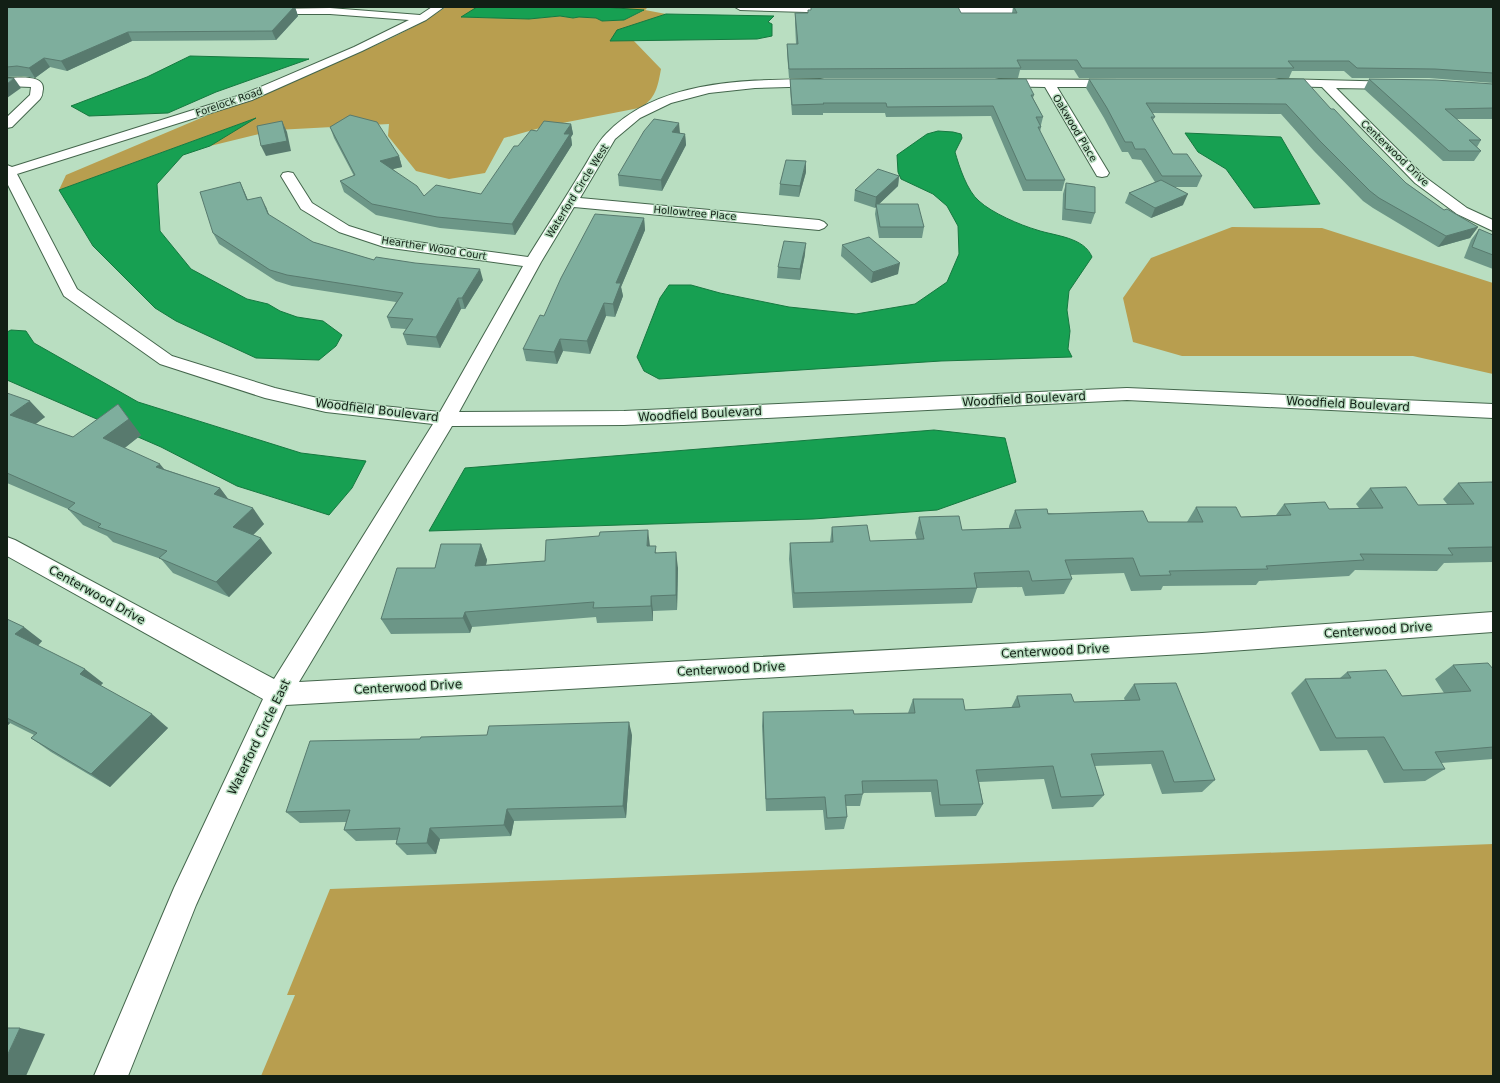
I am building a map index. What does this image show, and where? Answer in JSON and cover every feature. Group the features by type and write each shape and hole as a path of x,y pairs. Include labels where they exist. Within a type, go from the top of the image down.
{"street":[{"name":"Forelock Road","path":"8,171 248,96 358,49 422,18 439,7"},
{"path":"740,7 854,10"},
{"path":"260,11 332,9 422,18"},
{"path":"917,11 979,9 1054,11"},
{"path":"7,82 30,82 37,85 36,96 7,124"},
{"name":"Waterford Circle West","path":"446,419 533,262 610,137 635,115 667,100 708,89 756,84 834,83"},
{"path":"989,83 1128,83"},
{"name":"Oakwood Place","path":"1049,83 1102,173"},
{"path":"1262,83 1408,85"},
{"name":"Centerwood Drive","path":"1325,83 1420,180 1462,211 1493,226"},
{"name":"Woodfield Boulevard","path":"8,171 70,292 166,360 272,394 326,406 446,419 624,418 1127,394 1493,411"},
{"name":"Hearther Wood Court","path":"288,176 306,206 344,229 384,242 533,262"},
{"name":"Hollowtree Place","path":"571,202 819,225"},
{"name":"Waterford Circle East","path":"112,1076 184,898 278,694 446,419"},
{"name":"Centerwood Drive","path":"7,546 278,694 1202,643 1493,622"}],"shaded area":[{"path":"446,7 477,7 462,17 529,19 560,16 573,18 596,18 602,21 624,20 643,11 604,7 648,7 645,10 666,14 618,30 611,40 633,40 661,69 655,92 645,105 639,108 547,126 504,138 485,173 449,179 416,171 388,136 389,124 276,130 210,146 253,119 59,190 66,175 372,47 418,24"},
{"path":"477,7 603,7 644,10 624,20 602,21 596,18 573,18 560,16 529,19 461,17"},
{"path":"666,14 774,16 768,22 772,24 772,36 757,39 610,41 617,30"},
{"path":"190,56 309,59 216,92 168,113 89,116 71,106 147,77"},
{"path":"256,118 210,146 183,155 157,184 160,231 191,269 247,299 268,304 280,311 297,317 323,321 342,335 336,346 319,360 256,358 176,321 155,308 93,246 59,190"},
{"path":"938,131 961,134 962,138 955,152 964,178 971,191 979,201 1006,218 1037,230 1076,241 1088,250 1092,257 1069,291 1067,310 1070,331 1068,349 1072,357 941,361 659,379 644,371 637,357 660,298 669,285 691,285 720,293 789,307 856,314 915,304 947,282 959,254 958,226 947,206 933,194 901,179 898,172 897,155 927,134"},
{"path":"1185,133 1281,137 1320,204 1254,208 1226,169 1198,152"},
{"path":"1232,227 1322,228 1493,283 1493,374 1413,356 1182,356 1133,342 1123,298 1151,258"},
{"path":"11,330 26,331 34,343 138,402 301,453 366,461 352,488 329,515 237,486 161,447 7,380 7,332"},
{"path":"934,430 1005,438 1016,482 937,510 813,519 429,531 465,468"},
{"path":"1493,844 1493,1076 261,1076 295,995 287,995 330,889"}],"building":[{"path":"7,7 294,7 272,31 128,32 61,61 44,58 29,68 17,66 7,67"},
{"path":"811,7 958,7 961,13 1017,13 1014,7 1493,7 1493,73 1435,69 1357,68 1349,61 1288,61 1294,68 1082,68 1077,60 1017,60 1021,68 789,69 787,44 798,44 795,13 808,13 808,10 811,10"},
{"path":"7,78 14,78 7,84"},
{"path":"790,79 1026,79 1034,95 1031,95 1043,117 1036,117 1041,127 1038,127 1065,180 1026,180 993,106 887,107 886,103 823,103 824,104 792,105"},
{"path":"1089,79 1304,79 1331,109 1334,109 1406,183 1444,210 1447,209 1478,227 1446,236 1379,198 1370,191 1320,141 1286,104 1146,103 1155,117 1151,117 1173,154 1187,154 1202,176 1162,176 1145,149 1135,149 1132,142 1125,142 1107,108"},
{"path":"1369,79 1435,80 1493,84 1493,108 1445,109 1481,140 1469,140 1481,151 1449,151"},
{"path":"350,115 377,122 399,156 380,161 417,186 424,196 436,185 481,194 514,146 518,146 531,130 537,131 544,121 571,124 564,134 570,134 512,224 437,217 372,204 340,181 355,175 330,127"},
{"path":"654,119 679,123 672,132 685,134 661,180 618,175 644,131"},
{"path":"282,121 287,141 261,146 257,126"},
{"path":"786,160 806,161 800,186 780,184"},
{"path":"878,169 899,176 876,197 855,190"},
{"path":"1161,180 1188,194 1155,208 1129,193"},
{"path":"240,182 247,200 261,197 268,214 313,242 374,260 376,257 415,263 480,269 462,298 458,298 436,337 403,334 413,319 387,317 403,293 287,275 270,270 213,233 200,192"},
{"path":"1066,183 1095,187 1095,213 1065,209"},
{"path":"876,204 918,204 924,227 880,227"},
{"path":"595,214 644,218 616,283 621,283 613,304 604,303 587,341 560,339 554,352 523,349 540,315 544,316 561,278"},
{"path":"1479,229 1493,235 1493,255 1472,247"},
{"path":"869,237 900,263 873,272 842,245"},
{"path":"784,241 806,243 800,269 778,267"},
{"path":"7,393 30,401 10,415 73,437 118,404 129,419 103,438 160,464 156,467 220,488 214,494 253,508 233,527 261,538 216,582 159,558 167,551 98,527 101,524 68,509 75,503 7,473"},
{"path":"1492,482 1493,547 1448,548 1453,555 1360,554 1364,560 1266,566 1268,569 1169,571 1171,575 1140,576 1133,558 1065,560 1072,579 1032,581 1029,571 974,573 977,588 794,593 790,543 833,542 832,527 867,525 870,541 924,539 919,517 959,516 962,530 1021,528 1015,510 1047,509 1048,514 1143,511 1148,522 1203,522 1196,507 1236,507 1241,517 1291,515 1284,504 1325,502 1329,509 1383,508 1370,488 1406,487 1418,505 1474,504 1458,483"},
{"path":"648,530 647,546 656,546 655,553 676,552 676,595 651,596 651,606 593,608 594,602 465,612 463,618 381,619 397,568 435,568 441,544 481,544 475,566 545,561 546,540 599,536 600,532"},
{"path":"7,619 24,627 15,634 85,669 80,674 152,714 91,774 31,738 37,733 7,718"},
{"path":"1488,663 1493,669 1493,747 1435,752 1445,769 1403,770 1384,737 1336,738 1305,679 1351,678 1347,672 1386,670 1402,696 1471,691 1453,665"},
{"path":"1176,683 1215,780 1174,782 1163,751 1091,754 1104,795 1061,797 1053,766 976,770 983,804 940,805 937,780 862,781 863,794 845,795 847,817 827,818 825,797 766,799 763,712 853,710 854,714 915,713 913,699 963,699 965,710 1020,707 1017,696 1071,694 1074,702 1140,700 1134,684"},
{"path":"629,722 623,806 507,809 504,825 430,828 427,843 396,844 400,828 344,830 350,810 286,812 310,741 420,739 421,737 487,735 489,726"},
{"path":"7,1028 20,1028 7,1056"}]}
